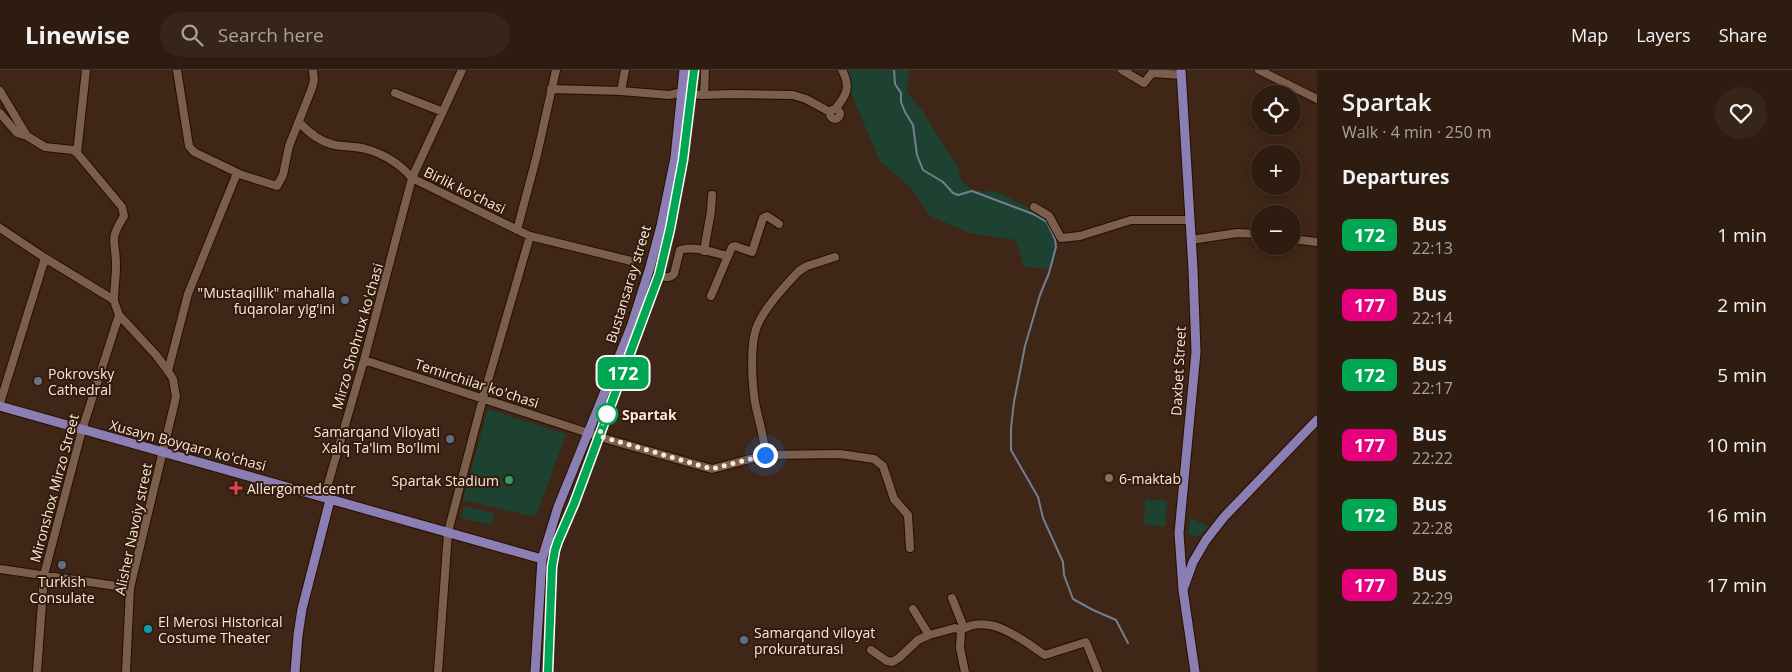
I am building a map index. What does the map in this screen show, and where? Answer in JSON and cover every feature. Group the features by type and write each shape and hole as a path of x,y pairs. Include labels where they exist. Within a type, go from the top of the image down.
{"main road":[{"name":"Bustansaray street","path":"535,672 542,559 558,507 586,431 631,327 650,267 661,226 675,158 684,70"},
{"name":"Bustansaray street","path":"548,672 552,567 555,550 659,275 683,160 694,70"},
{"name":"Daxbet Street","path":"1181,72 1196,355 1179,528 1183,590 1195,672"},
{"name":"Xusayn Boyqaro ko'chasi","path":"0,404 82,430 163,451 542,559"},
{"path":"1183,590 1193,562 1206,540 1224,517 1317,420"},
{"path":"295,672 302,609 330,500"}],"street":[{"path":"77,153 86,70"},
{"path":"177,70 189,146 194,152 237,173 277,186 283,176 289,146 312,88 314,80 313,70"},
{"name":"Mirzo Shohrux ko'chasi","path":"330,500 327,492 328,484 364,360 412,178 462,70"},
{"path":"517,230 556,70"},
{"path":"621,91 625,70"},
{"path":"704,95 705,70"},
{"path":"551,89 621,91 668,95 682,93 704,95 793,95 833,111 842,101 847,90 847,82 842,70"},
{"path":"1122,70 1144,83 1152,73 1181,72"},
{"path":"1259,70 1317,99"},
{"path":"0,91 27,136"},
{"path":"395,93 443,112"},
{"path":"0,113 17,133 27,136 45,147 73,150 77,153 122,207 124,216 113,236 112,244 116,267 114,302"},
{"name":"Birlik ko'chasi","path":"299,122 314,136 334,145 366,149 381,154 404,169 412,178 530,236 631,261"},
{"path":"168,371 188,294 237,173"},
{"path":"704,251 712,195"},
{"path":"1034,207 1049,216 1061,238 1080,236 1131,220 1190,220"},
{"path":"711,296 733,246 753,251 764,216 779,224"},
{"path":"0,228 109,297 114,302 119,315 156,354 168,371"},
{"path":"1191,240 1237,233 1251,234"},
{"path":"438,672 448,532 483,398 530,236"},
{"path":"1301,240 1317,242"},
{"path":"659,275 668,278 674,274 680,250 704,251 728,256"},
{"path":"765,455 763,436 752,387 756,328 762,316 799,271 807,266 835,257"},
{"path":"0,404 45,258"},
{"name":"Mironshox Mirzo Street","path":"37,672 44,575 82,430 119,315"},
{"name":"Temirchilar ko'chasi","path":"364,360 599,436 712,469 765,455 840,454 879,461 883,466 894,499 908,515 910,548"},
{"name":"Alisher Navoiy street","path":"126,672 130,588 176,397 173,379 168,371"},
{"path":"0,569 130,588"},
{"path":"952,598 962,629 960,648 965,672"},
{"path":"913,609 928,636"},
{"path":"871,650 887,661 892,662 918,640 955,628 962,629 985,624 1002,628 1045,655 1086,642 1089,644 1098,672"}],"green space":[{"path":"841,70 909,70 907,92 921,109 958,167 961,180 972,190 998,192 1047,217 1055,230 1056,244 1054,262 1050,269 1024,267 1016,240 970,233 930,216 911,188 880,161"},
{"name":"Spartak Stadium","path":"488,409 566,434 536,517 463,500"},
{"path":"1145,499 1167,501 1165,527 1144,524"},
{"path":"464,506 494,513 492,525 461,518"},
{"path":"1190,518 1209,526 1201,535 1192,536 1188,533"}],"waterway":[{"path":"894,70 895,84 901,93 901,102 905,112 913,125 917,155 923,170 943,182 953,193 958,195 972,191 1033,214 1047,222 1055,239 1056,247 1049,273 1040,295 1025,346 1014,402 1011,450 1038,497 1043,518 1063,562 1064,575 1073,599 1116,620 1128,643"}],"bus line":[{"name":"172","path":"548,672 552,567 555,550 659,275 683,160 694,70"}],"place":[{"name":"\"Mustaqillik\" mahalla fuqarolar yig'ini","path":"345,300"},
{"name":"Pokrovsky Cathedral","path":"38,381"},
{"name":"Spartak","path":"607,414"},
{"name":"Samarqand Viloyati Xalq Ta'lim Bo'limi","path":"450,439"},
{"name":"6-maktab","path":"1109,478"},
{"name":"Spartak Stadium","path":"509,480"},
{"name":"Allergomedcentr","path":"236,488"},
{"name":"Turkish Consulate","path":"62,565"},
{"name":"El Merosi Historical Costume Theater","path":"148,629"},
{"name":"Samarqand viloyat prokuraturasi","path":"744,640"}],"route":[{"path":"607,414 608,410 599,436 712,469 765,455"}]}
